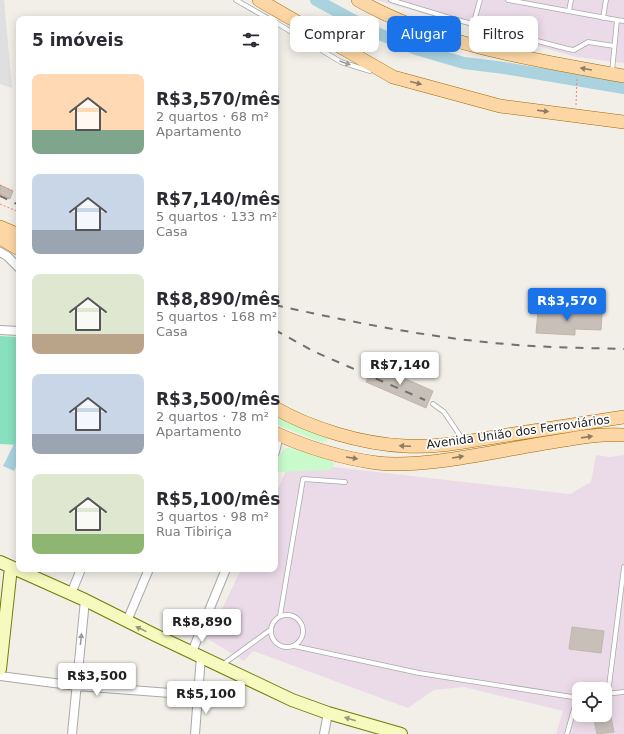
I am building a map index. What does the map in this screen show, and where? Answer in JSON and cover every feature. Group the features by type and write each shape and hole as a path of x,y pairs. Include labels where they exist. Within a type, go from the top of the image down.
{"main road":[{"path":"259,0 393,77 500,106 624,122"},
{"path":"358,0 412,26 466,43 514,56 618,75"},
{"path":"0,226 16,234"},
{"path":"0,238 16,247"},
{"name":"Avenida União dos Ferroviários","path":"278,409 314,427 378,442 404,446 430,446 465,442 624,417"},
{"path":"317,451 330,444 334,432"},
{"name":"Avenida União dos Ferroviários","path":"278,434 317,451 378,463 433,461 592,436 624,435"},
{"path":"0,668 6,565 16,568"},
{"path":"28,572 292,700 370,730 401,734"}],"street":[{"path":"0,252 8,256 16,265"},
{"path":"0,330 16,331"},
{"path":"71,594 81,572"},
{"path":"127,621 148,572"},
{"path":"194,734 197,695 196,654 225,572"},
{"path":"72,734 85,600"},
{"path":"0,676 77,686 197,695"},
{"path":"324,734 328,713"}],"lane":[{"path":"236,0 264,16"},
{"path":"391,0 405,2 469,24"},
{"path":"476,16 480,0"},
{"path":"508,0 624,21"},
{"path":"570,11 571,0"},
{"path":"603,18 606,0"},
{"path":"617,20 614,46 618,75"},
{"path":"278,24 341,62 393,77"},
{"path":"538,41 574,50 588,42 614,46"},
{"path":"433,404 444,412 465,442"},
{"path":"280,616 303,479 345,482"},
{"path":"608,682 624,567"},
{"path":"220,666 270,630 273,622 280,616 288,615 296,618 302,624 302,636 294,646"},
{"path":"270,630 272,638 277,644 285,647 294,646 420,673 572,697"},
{"path":"612,693 624,692"},
{"path":"567,734 572,718"}],"path":[{"path":"576,116 576,89 578,74"},
{"path":"0,185 13,191"},
{"path":"0,194 10,199"},
{"path":"0,204 16,211"}],"shaded area":[{"path":"0,0 4,0 12,88 0,84"},
{"path":"377,0 624,0 624,63 576,57 538,46 538,16 469,16 469,26 461,24 461,16 433,16"},
{"path":"596,455 610,457 624,455 624,734 556,734 563,711 464,687 434,690 408,708 253,651 244,661 208,639 240,572 278,572 278,488 290,462 570,494 591,482"}],"green space":[{"path":"0,336 16,337 16,445 0,444"},
{"path":"278,412 327,434 328,439 321,442 278,425"},
{"path":"287,448 299,449 319,454 334,464 331,470 278,472 278,457"}],"water":[{"path":"14,444 16,445 16,467 14,471 3,466"}],"building":[{"path":"0,185 13,191 10,199 0,194"},
{"path":"538,311 602,314 601,330 575,329 575,335 536,333"},
{"path":"374,365 433,391 426,408 366,382"},
{"path":"572,627 604,631 601,653 569,649"},
{"path":"594,722 612,722 614,732 597,734"}],"waterway":[{"path":"316,0 379,34 416,49 464,63 504,68 624,88"}],"railway":[{"path":"0,196 16,204"},
{"path":"278,306 339,319 436,336 500,344 544,347 624,349"},
{"path":"278,332 315,352 425,400"}]}
